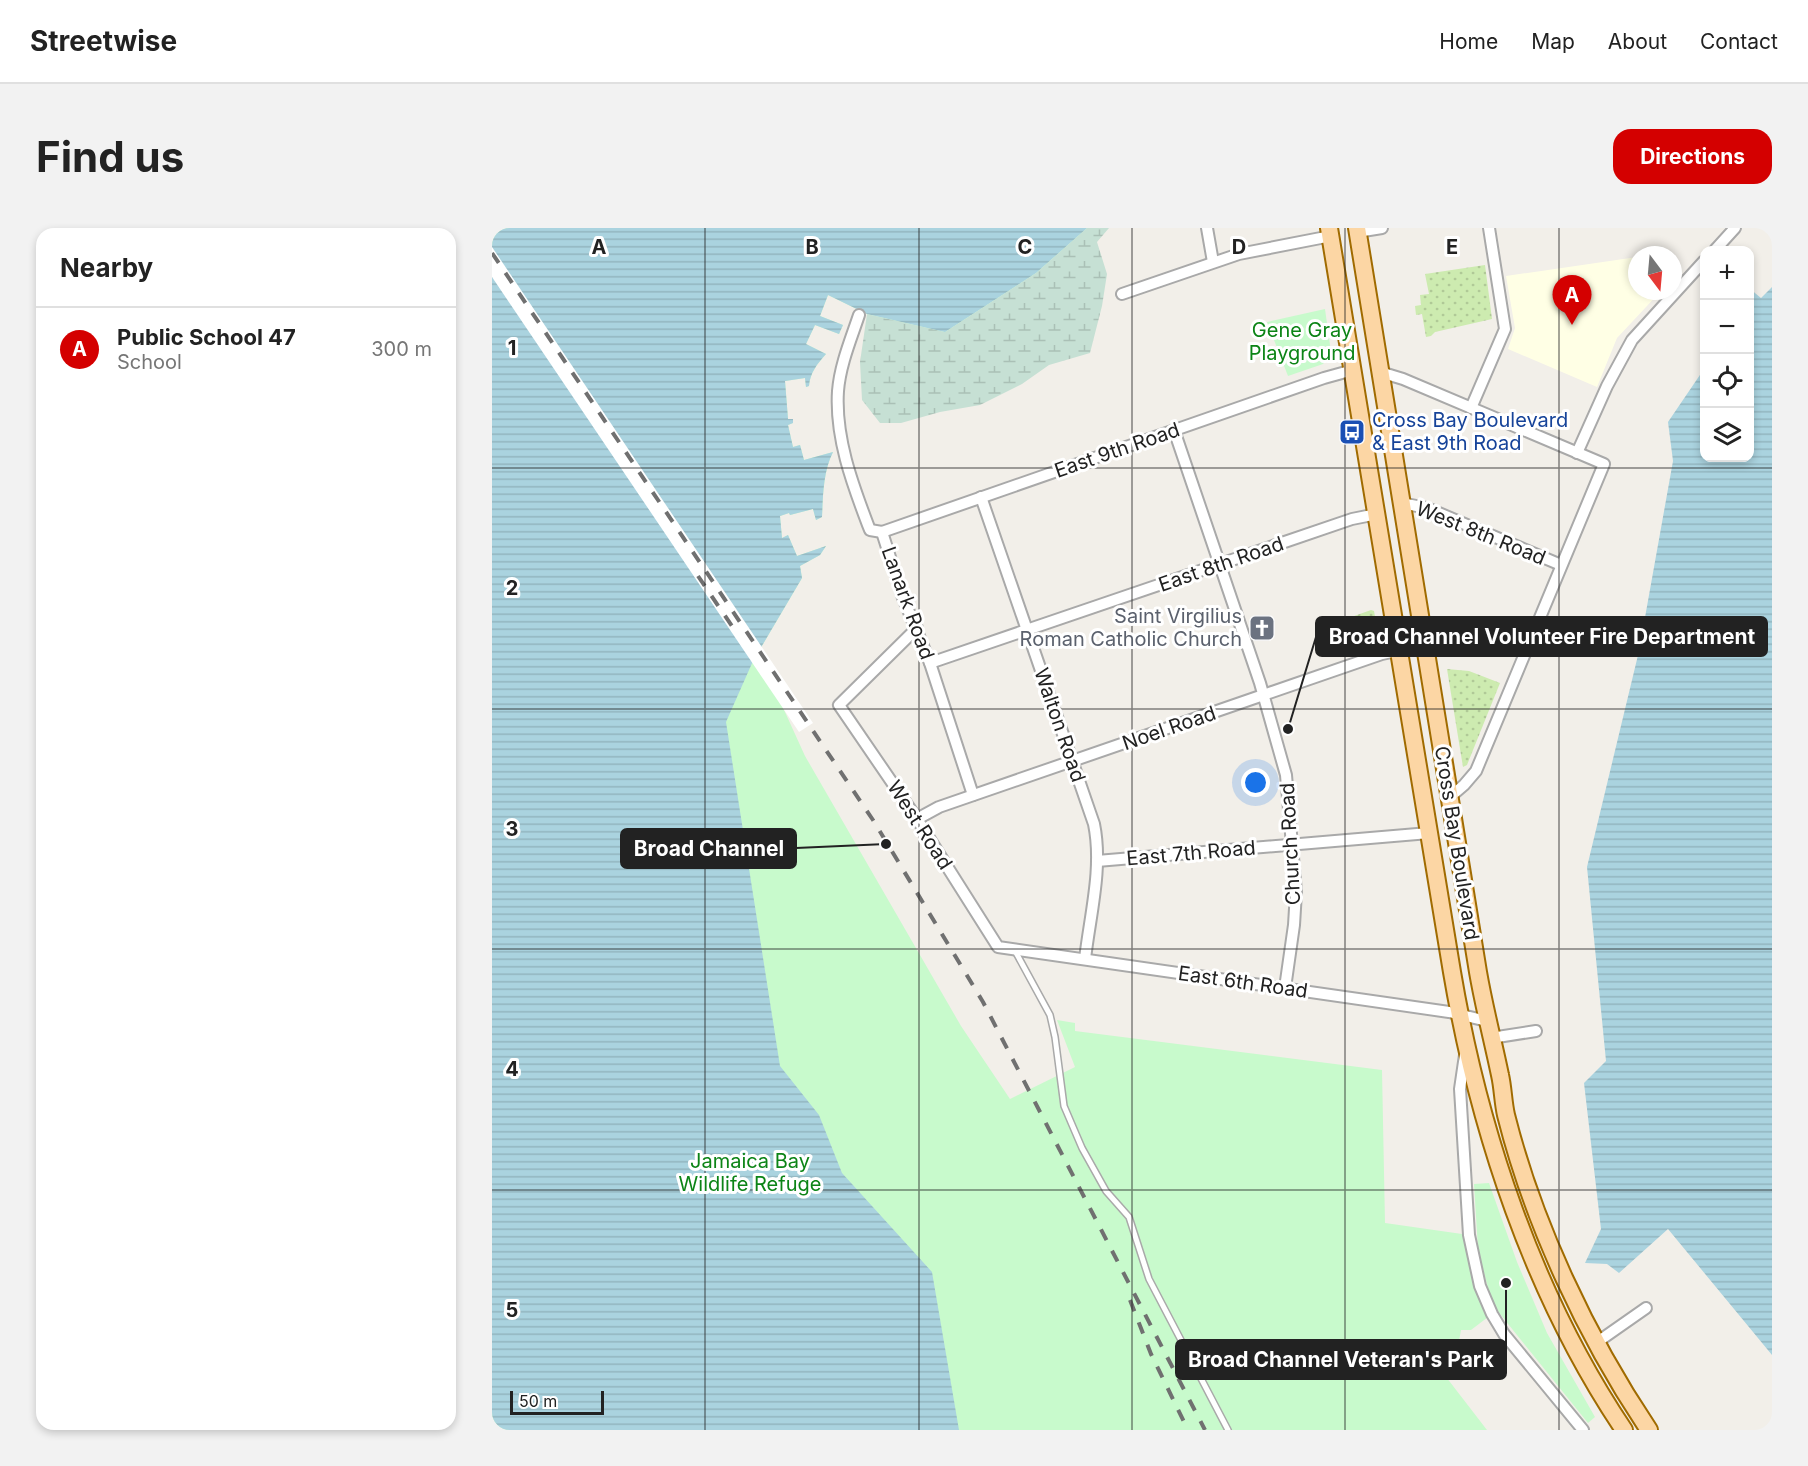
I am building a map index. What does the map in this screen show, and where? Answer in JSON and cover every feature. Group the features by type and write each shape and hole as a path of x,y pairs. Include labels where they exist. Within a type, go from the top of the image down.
{"main road":[{"name":"Cross Bay Boulevard","path":"1357,230 1487,1021 1501,1079 1506,1115 1532,1196 1562,1270 1596,1343 1649,1430"},
{"name":"Cross Bay Boulevard","path":"1330,232 1466,1046 1496,1153 1534,1259 1592,1378 1624,1430"}],"street":[{"path":"1207,228 1213,262"},
{"path":"1357,230 1382,228"},
{"path":"1471,408 1505,329 1489,228"},
{"path":"1718,246 1735,228"},
{"path":"1122,294 1213,262 1330,232"},
{"path":"1577,453 1601,399 1632,340 1700,265"},
{"name":"Lanark Road","path":"859,315 838,389 839,416 846,464 870,530 882,532 903,595 930,663 973,795"},
{"name":"East 9th Road","path":"882,532 1324,378 1353,370"},
{"path":"1380,372 1403,379 1604,464 1476,771 1450,797"},
{"name":"Church Road","path":"1174,430 1263,695 1286,775 1295,902 1285,988"},
{"name":"Walton Road","path":"981,497 1094,824 1097,861 1085,959"},
{"name":"West 8th Road","path":"1401,503 1418,504 1561,565"},
{"name":"East 8th Road","path":"930,663 1352,519 1377,513"},
{"name":"West Road","path":"916,628 839,705 917,819 998,947"},
{"name":"Noel Road","path":"917,819 939,807 1263,695 1399,650 1425,645"},
{"name":"East 7th Road","path":"1097,861 1429,833"},
{"name":"East 6th Road","path":"998,947 1460,1014 1487,1021"},
{"path":"1491,1038 1536,1031"},
{"name":"Cross Bay Boulevard","path":"1466,1046 1460,1089 1462,1132 1469,1235 1479,1280 1487,1304 1504,1334 1583,1430"},
{"path":"1596,1343 1646,1308"}],"lane":[{"path":"1014,949 1050,1015 1064,1106 1082,1148 1106,1191 1129,1217 1149,1279 1228,1430"}],"shaded area":[{"path":"1628,258 1628,300 1653,300 1617,338 1597,387 1508,349 1515,328 1506,276"}],"green space":[{"name":"Jamaica Bay Wildlife Refuge","path":"492,228 1087,228 1036,273 945,332 867,314 828,295 820,316 843,325 839,334 815,325 806,344 826,354 814,369 809,386 806,387 805,378 785,381 788,419 793,419 793,423 788,425 793,447 800,445 804,460 833,452 825,476 822,517 816,520 813,509 780,516 782,538 788,535 797,556 826,546 820,555 800,566 802,578 753,661 780,701 805,756 961,1026 1010,1099 1075,1067 1057,1020 1075,1023 1075,1031 1382,1070 1385,1223 1469,1235 1492,1314 1471,1330 1461,1330 1459,1341 1433,1360 1487,1430 492,1430"},
{"path":"1087,228 1109,228 1097,242 1107,274 1102,306 1090,353 1049,365 1022,384 980,405 940,412 901,423 880,423 862,400 860,362 867,314 945,332 1036,273"},
{"path":"1485,265 1492,319 1435,332 1426,337 1422,314 1416,315 1415,306 1421,305 1420,295 1429,294 1425,274"},
{"name":"Gene Gray Playground","path":"1325,309 1331,352 1323,364 1288,376 1267,322"},
{"path":"1371,610 1374,611 1379,639 1337,655 1326,629"},
{"path":"1447,669 1469,671 1500,683 1467,765 1463,767"},
{"path":"1489,1183 1517,1262 1547,1333 1595,1417 1588,1423 1492,1304 1478,1249 1474,1184"}],"water":[{"name":"Jamaica Bay Wildlife Refuge","path":"492,228 1087,228 1036,273 945,332 867,314 828,295 820,316 843,325 839,334 815,325 806,344 826,354 814,369 809,386 806,387 805,378 785,381 788,419 793,419 793,423 788,425 793,447 800,445 804,460 833,452 825,476 822,517 816,520 813,509 780,516 782,538 788,535 797,556 826,546 820,555 800,566 802,578 753,661 726,722 780,1066 819,1115 842,1173 932,1272 959,1430 492,1430"},
{"path":"1772,287 1772,1355 1668,1229 1619,1273 1607,1264 1585,1263 1601,1229 1584,1083 1606,1061 1587,867 1639,651 1673,461 1668,422 1700,375 1700,462 1754,462 1754,292 1761,298"}],"pier":[{"path":"492,247 813,723 799,732 492,277"}],"railway":[{"path":"492,253 873,820 983,1002 1205,1430"},
{"path":"698,576 738,635"},
{"path":"1130,1300 1151,1354 1188,1430"}],"place":[{"name":"Public School 47","path":"1572,325"},
{"name":"Cross Bay Boulevard & East 9th Road","path":"1352,432"},
{"name":"Saint Virgilius Roman Catholic Church","path":"1262,628"},
{"name":"Broad Channel Volunteer Fire Department","path":"1288,729"},
{"name":"Broad Channel","path":"886,844"},
{"name":"Broad Channel Veteran's Park","path":"1506,1283"}]}
